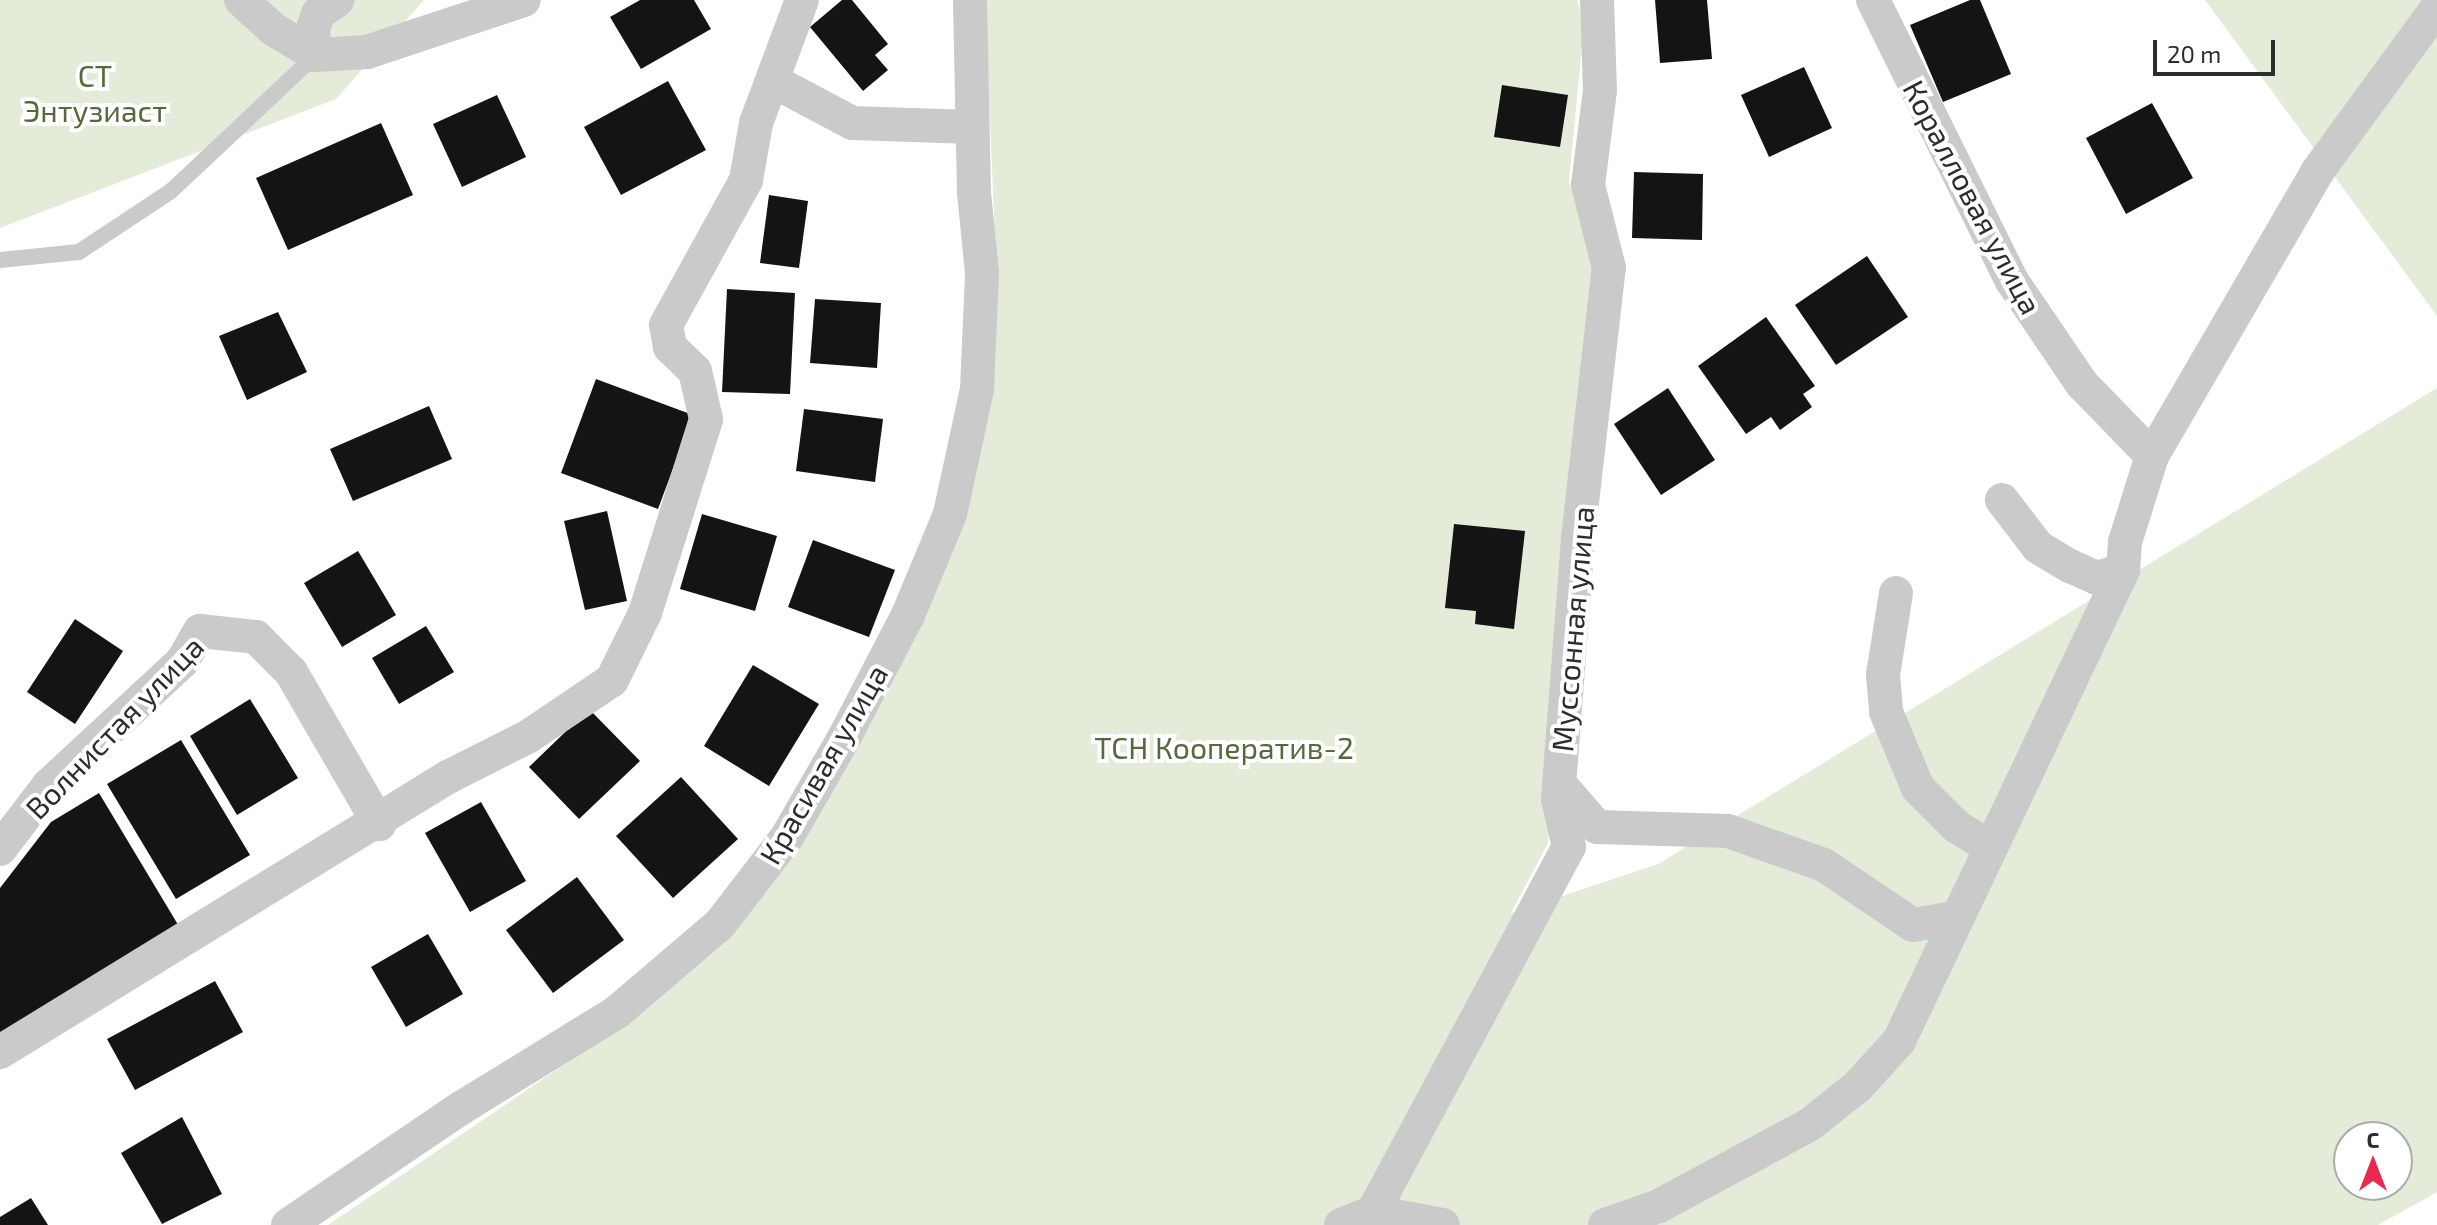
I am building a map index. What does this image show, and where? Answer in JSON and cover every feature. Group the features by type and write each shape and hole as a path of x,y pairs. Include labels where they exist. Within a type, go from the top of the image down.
{"street":[{"path":"241,0 273,29 316,55 367,52 524,0"},
{"path":"316,55 313,29 318,14 337,0"},
{"path":"0,1052 379,824 448,777 529,736 612,680 645,613 706,419 695,371 670,347 666,325 746,180 756,123 775,82 802,0"},
{"name":"Красивая улица","path":"288,1225 461,1108 617,1012 720,924 787,837 908,615 950,514 977,389 982,273 972,127 970,0"},
{"name":"Муссонная улица","path":"1373,1212 1569,847 1559,783 1578,538 1609,268 1588,185 1600,90 1597,0"},
{"name":"Коралловая улица","path":"1873,0 2012,281 2082,384 2152,456"},
{"path":"1605,1225 1659,1206 1809,1125 1857,1087 1899,1041 1954,918 2074,680 2124,556 2152,456 2317,172 2437,8"},
{"path":"775,82 852,123 972,127"},
{"path":"2002,500 2038,547 2070,566 2097,578 2124,556"},
{"path":"1896,593 1883,675 1886,712 1918,788 1957,827 1989,846"},
{"name":"Волнистая улица","path":"0,849 49,785 182,662 200,631 256,637 291,672 379,824"},
{"path":"1559,783 1597,827 1728,831 1824,865 1913,925 1954,918"},
{"path":"1341,1225 1373,1212 1443,1225"}],"lane":[{"path":"0,260 79,252 171,191 316,55"}],"green space":[{"name":"СТ Энтузиаст","path":"0,0 424,0 336,99 0,228"},
{"name":"ТСН Кооператив-2","path":"985,0 1577,0 1584,25 1569,181 1593,259 1548,843 1511,913 1658,864 2437,388 2437,1192 2378,1225 328,1225 621,1026 730,936 905,648 996,265"},
{"path":"2205,0 2437,0 2437,316"}],"building":[{"path":"640,0 694,0 711,29 641,69 610,17"},
{"path":"842,0 852,0 888,44 875,55 888,70 863,91 810,27"},
{"path":"1655,0 1707,0 1712,59 1660,63"},
{"path":"1970,0 1980,0 2011,74 1943,102 1910,25"},
{"path":"1804,67 1832,128 1769,157 1741,95"},
{"path":"668,81 706,150 621,195 584,127"},
{"path":"1502,85 1568,95 1560,147 1494,137"},
{"path":"497,95 526,157 462,187 433,124"},
{"path":"2152,103 2193,178 2126,214 2086,138"},
{"path":"381,123 413,195 288,250 256,178"},
{"path":"1634,172 1703,174 1702,240 1632,238"},
{"path":"769,195 808,201 799,268 760,263"},
{"path":"1867,256 1908,317 1836,365 1795,305"},
{"path":"727,289 795,293 790,394 722,392"},
{"path":"815,299 881,303 877,368 810,363"},
{"path":"278,312 307,372 247,400 219,336"},
{"path":"1766,317 1815,386 1803,394 1812,407 1780,430 1771,417 1746,434 1698,366"},
{"path":"596,379 693,415 658,509 561,473"},
{"path":"1668,388 1715,460 1661,495 1614,424"},
{"path":"429,406 452,459 353,501 330,449"},
{"path":"804,409 883,419 875,482 796,471"},
{"path":"607,511 627,601 585,610 564,521"},
{"path":"702,514 777,536 755,611 680,589"},
{"path":"1454,524 1525,531 1514,629 1475,624 1476,611 1445,608"},
{"path":"813,540 895,570 869,637 788,607"},
{"path":"358,551 396,615 342,647 304,583"},
{"path":"75,619 123,651 75,724 27,692"},
{"path":"426,626 454,672 399,704 372,658"},
{"path":"753,665 819,704 769,786 704,746"},
{"path":"250,699 298,778 237,815 190,736"},
{"path":"589,709 640,761 579,819 529,767"},
{"path":"181,740 250,855 176,899 107,784"},
{"path":"681,777 738,839 673,898 616,836"},
{"path":"99,793 180,928 0,1035 0,888 51,822"},
{"path":"481,802 526,881 470,912 425,833"},
{"path":"577,877 624,940 553,993 506,930"},
{"path":"428,934 463,994 406,1027 371,967"},
{"path":"215,981 243,1032 135,1090 107,1039"},
{"path":"182,1117 222,1194 162,1224 121,1153"},
{"path":"31,1198 48,1225 0,1225 0,1217"}]}
